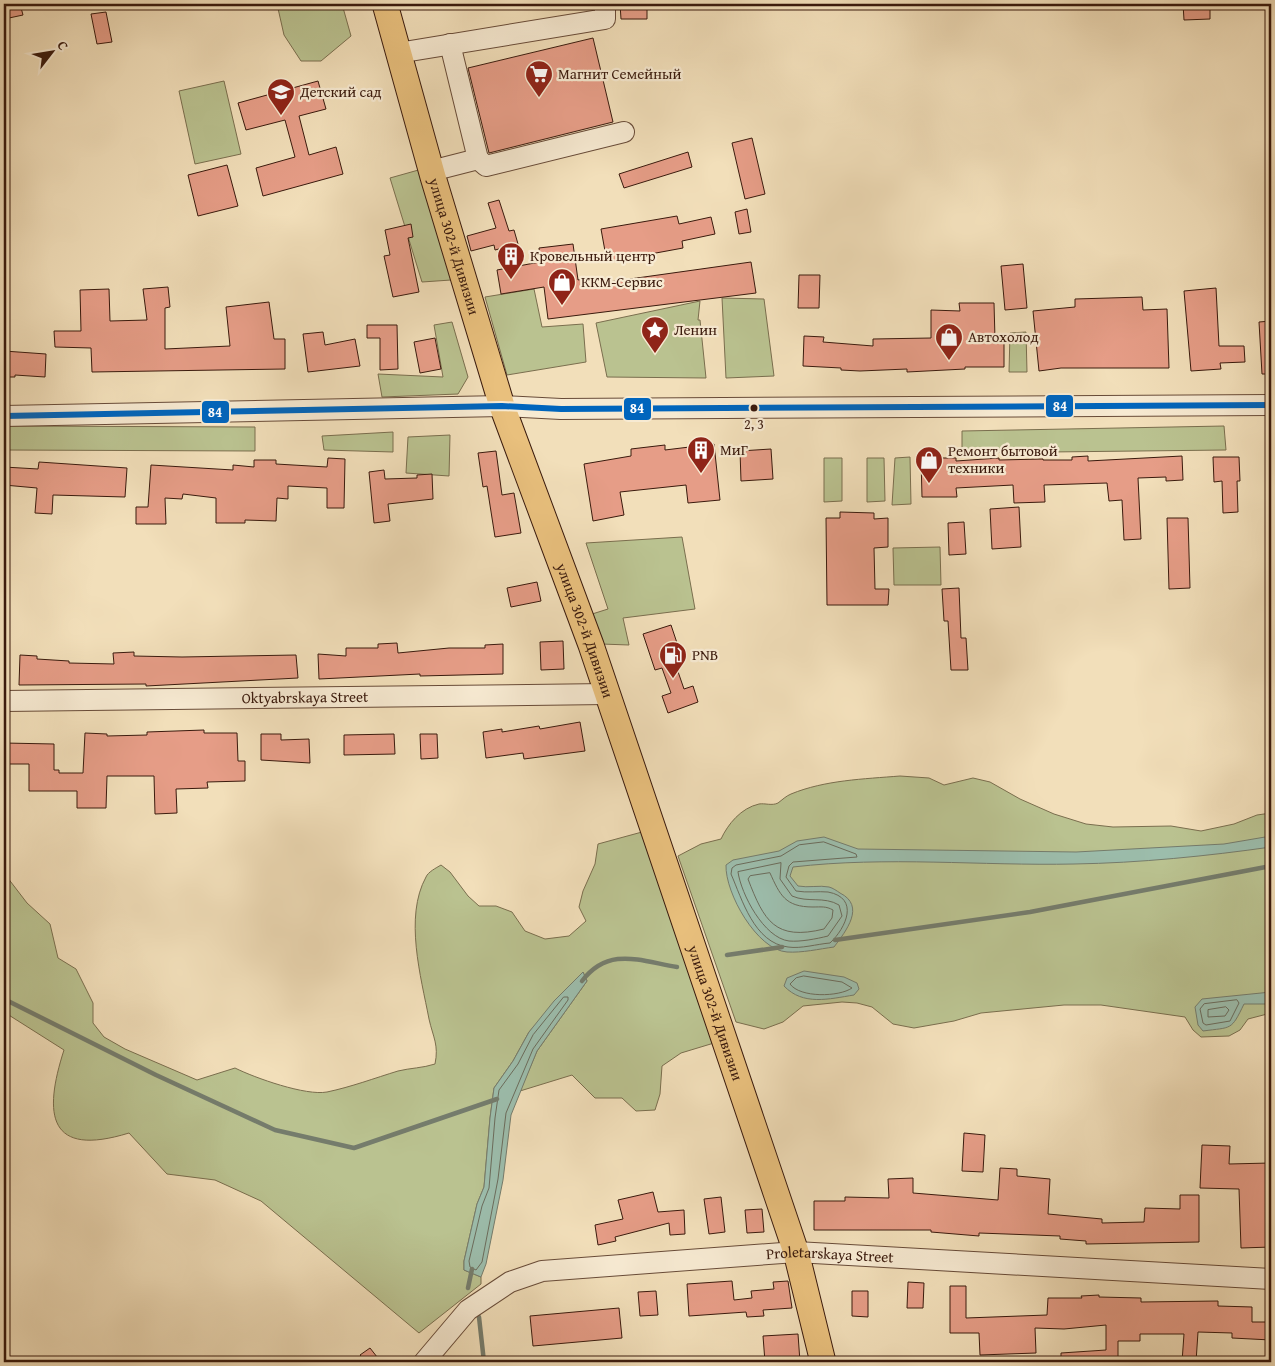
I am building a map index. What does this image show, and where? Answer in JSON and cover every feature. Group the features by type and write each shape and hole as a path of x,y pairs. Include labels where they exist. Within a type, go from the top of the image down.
{"main road":[{"name":"улица 302-й Дивизии","path":"385,4 431,171 502,406 607,694 796,1252 823,1362"}],"street":[{"path":"398,53 605,19 605,4"},
{"path":"450,44 478,159 486,166 624,132"},
{"path":"431,171 478,159"},
{"path":"4,416 502,406 561,409 1271,406"},
{"name":"Oktyabrskaya Street","path":"4,701 607,694"},
{"name":"Proletarskaya Street","path":"424,1362 468,1310 510,1282 542,1271 796,1252 1271,1279"}],"green space":[{"path":"277,4 342,4 351,36 321,61 301,61 284,35"},
{"path":"224,81 241,154 195,164 179,91"},
{"path":"422,169 451,280 422,282 390,178"},
{"path":"534,289 542,327 583,324 586,362 507,375 485,297"},
{"path":"722,298 764,299 774,376 726,378"},
{"path":"700,301 698,320 700,320 706,378 607,377 596,323"},
{"path":"452,322 468,377 458,394 382,397 378,374 443,377 434,325"},
{"path":"1026,332 1027,372 1009,372 1010,333"},
{"path":"4,426 255,427 255,451 4,450"},
{"path":"1224,426 1226,450 962,453 962,431"},
{"path":"393,432 393,452 324,450 322,436"},
{"path":"450,435 449,476 406,473 408,437"},
{"path":"910,457 911,504 892,505 895,458"},
{"path":"824,458 842,458 842,501 824,502"},
{"path":"867,458 884,458 885,501 867,502"},
{"path":"682,537 695,609 623,618 629,645 601,644 589,615 608,609 586,543"},
{"path":"940,547 941,585 894,585 893,548"},
{"path":"900,776 929,778 944,785 973,778 990,782 1020,799 1054,814 1086,824 1113,827 1171,826 1201,831 1234,824 1257,815 1271,813 1271,1013 1248,1019 1240,1030 1229,1036 1201,1037 1193,1030 1185,1017 1101,1005 1064,1005 981,1013 954,1021 914,1028 893,1024 872,1007 842,1002 803,1006 783,1022 764,1029 736,1022 678,856 701,844 721,839 736,817 752,806 776,804 791,794 817,786 845,781"},
{"path":"642,832 714,1043 681,1053 662,1066 660,1094 655,1110 636,1111 622,1098 595,1098 572,1075 520,1091 537,1051 587,981 583,972 529,1032 513,1061 494,1088 484,1187 477,1204 464,1261 464,1270 481,1277 481,1284 419,1333 261,1201 215,1180 167,1174 129,1133 102,1139 82,1140 67,1135 58,1125 54,1111 57,1073 64,1050 4,1012 4,873 27,903 50,924 58,958 76,969 93,1003 93,1023 104,1037 125,1049 197,1080 235,1068 255,1077 294,1089 318,1093 345,1088 398,1071 435,1064 436,1046 419,966 415,928 419,893 428,873 441,865 450,872 468,896 479,906 496,906 512,912 525,931 545,939 569,936 586,921 579,907 583,891 595,864 598,844"}],"water":[{"path":"1271,836 1271,847 1148,861 1074,864 863,862 793,867 790,876 798,886 825,886 832,888 848,898 853,912 844,934 834,947 799,952 787,952 776,949 754,931 737,904 731,890 726,865 733,860 779,851 797,841 824,837 858,849 1076,852 1224,844"},
{"path":"804,971 844,977 857,983 859,989 854,995 817,1000 808,999 791,992 784,986 787,978"},
{"path":"583,972 587,981 537,1051 511,1115 503,1180 486,1264 481,1277 464,1270 464,1261 477,1204 484,1187 494,1088 513,1061 529,1032 554,1001"},
{"path":"1271,992 1271,1004 1244,1004 1230,1026 1203,1031 1198,1025 1195,1007 1202,999"}],"building":[{"path":"6,4 20,4 23,15 9,18"},
{"path":"620,4 647,4 647,19 621,19"},
{"path":"1183,4 1210,4 1210,19 1184,20"},
{"path":"106,12 112,42 97,44 91,14"},
{"name":"Магнит Семейный","path":"593,38 613,122 489,153 468,68"},
{"path":"318,81 326,109 299,116 309,155 336,147 343,174 263,196 256,168 295,157 285,120 246,130 238,103"},
{"path":"752,138 765,194 745,199 732,143"},
{"path":"688,152 692,167 624,188 619,174"},
{"path":"227,165 238,206 198,216 188,175"},
{"path":"499,200 509,231 514,230 518,244 495,250 494,245 471,251 467,236 496,228 488,203"},
{"path":"747,209 751,232 739,234 735,212"},
{"path":"677,216 679,224 711,217 715,234 682,241 683,248 607,262 601,229"},
{"path":"411,224 413,237 408,238 419,292 393,297 384,256 390,255 385,230"},
{"path":"573,244 578,280 586,278 587,285 751,262 756,293 548,319 544,287 501,294 497,270 540,262 539,248"},
{"path":"1023,264 1027,308 1005,310 1001,266"},
{"path":"799,275 820,275 819,308 798,308"},
{"path":"168,287 170,307 165,308 165,349 230,346 226,307 269,302 274,339 285,339 285,369 92,372 91,348 55,347 54,331 81,331 80,290 109,289 110,321 147,320 143,289"},
{"path":"1216,288 1219,346 1244,346 1245,362 1220,363 1221,369 1191,371 1184,291"},
{"path":"1142,297 1143,310 1167,309 1169,368 1061,368 1039,371 1033,311 1075,307 1075,299"},
{"path":"959,303 994,303 995,339 1004,339 1004,367 965,367 965,369 907,372 907,369 860,371 803,366 804,336 824,337 823,342 873,346 873,339 931,338 931,310 960,311"},
{"path":"1271,321 1271,374 1262,374 1259,322"},
{"path":"367,325 397,325 398,369 380,370 380,338 367,338"},
{"path":"323,332 325,345 355,339 360,366 308,372 303,334"},
{"path":"435,338 441,369 420,373 414,342"},
{"path":"4,351 46,354 45,377 15,375 15,377 4,377"},
{"path":"714,444 720,500 688,503 686,485 620,492 624,515 593,521 584,464 631,456 631,449 665,445 665,450"},
{"path":"771,449 773,479 741,481 740,451"},
{"path":"496,451 502,495 514,493 521,533 495,537 487,486 483,487 478,453"},
{"path":"1088,456 1088,461 1182,456 1183,480 1166,481 1166,477 1138,478 1141,539 1124,540 1122,500 1109,501 1107,483 1044,485 1045,502 1014,503 1013,485 956,488 957,497 922,497 921,458 956,458 956,461 999,458 999,460 1072,460 1072,457"},
{"path":"1213,457 1239,457 1240,481 1237,481 1238,512 1223,513 1222,481 1214,482"},
{"path":"328,458 345,459 344,508 327,508 327,488 288,486 288,499 277,498 276,521 245,520 245,523 216,523 216,498 183,494 182,499 165,498 166,524 136,524 136,507 148,507 151,465 233,470 233,465 254,467 254,460 276,460 276,464 327,467"},
{"path":"39,462 127,468 125,497 53,495 52,514 35,513 37,488 4,485 4,467 38,469"},
{"path":"384,470 385,479 417,478 417,475 432,474 433,499 388,504 390,521 374,523 369,472"},
{"path":"1019,507 1021,547 992,549 990,509"},
{"path":"840,512 874,513 874,519 888,518 888,547 874,548 875,589 889,589 888,605 827,605 826,518 840,518"},
{"path":"1167,518 1188,518 1190,588 1169,589"},
{"path":"964,522 966,554 949,555 948,523"},
{"path":"537,582 541,601 511,607 507,588"},
{"path":"959,588 961,638 966,638 968,670 951,670 948,621 944,621 942,589"},
{"path":"671,625 683,661 675,663 684,689 693,686 698,702 668,713 662,696 671,693 662,668 655,670 643,634"},
{"path":"563,641 564,669 541,670 540,642"},
{"path":"397,643 398,653 449,648 485,648 485,645 503,644 503,674 420,676 420,674 319,679 318,654 346,656 346,648 378,648 378,644"},
{"path":"134,652 134,656 182,657 296,655 298,678 146,686 146,684 19,685 20,655 37,656 37,659 69,661 69,663 114,664 113,653"},
{"path":"580,722 585,751 524,759 523,753 486,758 483,732 502,729 502,732 539,726 540,729"},
{"path":"204,730 204,733 237,733 238,761 245,761 245,781 207,782 208,788 176,789 177,813 155,814 154,776 107,776 106,808 77,808 77,791 29,791 29,764 4,764 4,743 54,744 54,770 59,770 59,773 83,773 85,733 107,734 107,736 147,735 147,732"},
{"path":"261,734 281,734 281,740 309,739 310,763 261,760"},
{"path":"394,734 395,754 344,755 344,735"},
{"path":"420,734 437,734 438,758 421,759"},
{"path":"964,1133 985,1135 983,1172 962,1171"},
{"path":"1202,1145 1230,1146 1229,1164 1270,1163 1271,1247 1241,1248 1239,1189 1200,1188"},
{"path":"1000,1168 1017,1169 1017,1176 1050,1179 1048,1214 1102,1219 1102,1223 1144,1222 1145,1208 1180,1209 1180,1195 1199,1195 1199,1242 1086,1244 1086,1241 1060,1239 1060,1236 979,1233 979,1236 931,1232 931,1230 814,1230 814,1201 845,1201 845,1197 889,1198 888,1179 913,1178 913,1193 998,1200"},
{"path":"653,1192 658,1212 684,1210 685,1234 670,1235 669,1223 615,1237 616,1241 598,1245 595,1225 623,1219 618,1200"},
{"path":"721,1197 725,1232 709,1234 704,1199"},
{"path":"762,1209 764,1232 747,1233 745,1210"},
{"path":"732,1281 734,1300 752,1298 751,1291 774,1289 773,1282 788,1281 792,1308 763,1310 764,1316 747,1317 746,1312 689,1316 687,1284"},
{"path":"908,1282 924,1283 923,1308 907,1308"},
{"path":"950,1286 966,1286 966,1318 1047,1315 1048,1298 1082,1298 1081,1296 1099,1295 1099,1297 1141,1298 1141,1302 1218,1301 1218,1306 1252,1307 1252,1322 1271,1322 1271,1340 1232,1338 1232,1333 1198,1332 1196,1362 1182,1362 1184,1334 1140,1334 1140,1341 1118,1341 1118,1362 1061,1362 1061,1353 1106,1350 1106,1325 1064,1329 1035,1328 1036,1353 980,1355 979,1333 950,1333"},
{"path":"656,1291 658,1315 640,1316 638,1292"},
{"path":"852,1291 868,1291 868,1317 852,1316"},
{"path":"619,1308 622,1338 533,1346 530,1316"},
{"path":"798,1334 800,1362 765,1362 763,1336"},
{"path":"370,1348 381,1362 366,1362 360,1355"}],"waterway":[{"path":"835,940 1030,912 1271,866"},
{"path":"727,955 782,947"},
{"path":"582,981 592,970 603,963 614,960 638,960 677,967"},
{"path":"4,999 156,1075 275,1130 354,1148 497,1099"},
{"path":"468,1288 472,1269"},
{"path":"479,1317 484,1362"}],"transit line":[{"name":"84","path":"4,416 502,406 561,409 1271,405"}],"place":[{"name":"Магнит Семейный","path":"539,98"},
{"name":"Детский сад","path":"281,116"},
{"name":"Кровельный центр","path":"511,280"},
{"name":"ККМ-Сервис","path":"562,306"},
{"name":"Ленин","path":"655,354"},
{"name":"Автохолод","path":"949,361"},
{"name":"2, 3","path":"754,408"},
{"name":"МиГ","path":"701,474"},
{"name":"Ремонт бытовой техники","path":"929,484"},
{"name":"PNB","path":"673,679"}]}
